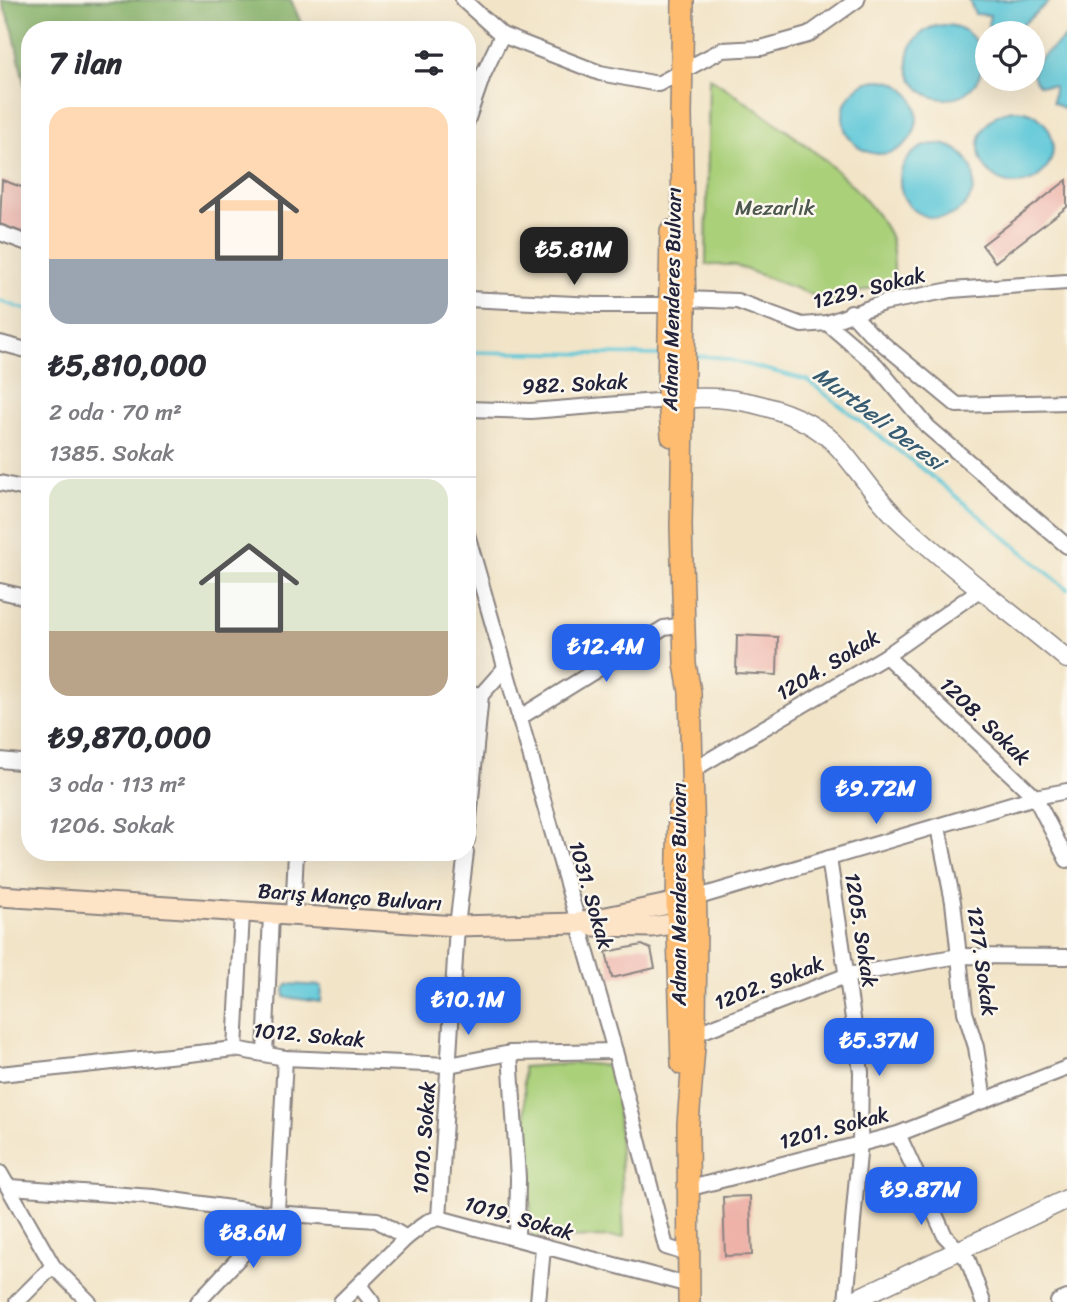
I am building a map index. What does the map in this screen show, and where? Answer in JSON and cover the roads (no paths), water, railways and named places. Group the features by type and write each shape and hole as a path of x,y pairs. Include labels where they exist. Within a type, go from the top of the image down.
{"main road":[{"name":"Adnan Menderes Bulvarı","path":"683,0 681,114 675,141 676,393 685,664 690,692 691,771 680,1036 688,1124"},
{"name":"Adnan Menderes Bulvarı","path":"685,664 680,692 686,911 695,1034 688,1124 689,1294"},
{"name":"Barış Manço Bulvarı","path":"0,896 457,926 578,923 686,911"}],"street":[{"path":"463,0 502,35 600,73 658,83 722,50 761,48 808,35 857,0"},
{"path":"476,95 502,35"},
{"path":"0,233 21,241"},
{"name":"1229. Sokak","path":"476,299 676,307 737,301 802,325 827,323 851,312 951,290 1067,282"},
{"path":"851,312 870,333 957,405 1067,402"},
{"path":"827,323 876,365 928,427 1067,546"},
{"path":"0,343 21,349"},
{"path":"676,393 730,398 770,408 805,423 840,448 852,467 898,519 1067,659"},
{"name":"982. Sokak","path":"476,409 531,411 676,393"},
{"path":"0,483 21,488"},
{"name":"1031. Sokak","path":"476,583 505,668 615,1051 666,1247 688,1254"},
{"name":"1204. Sokak","path":"691,771 886,656 982,588"},
{"path":"0,591 21,596"},
{"path":"519,718 664,628 684,625"},
{"name":"1208. Sokak","path":"886,656 1035,797 1067,860"},
{"path":"476,692 505,668"},
{"path":"0,760 21,762"},
{"path":"686,911 829,858 1035,797 1067,791"},
{"name":"1217. Sokak","path":"937,827 953,902 965,1012 976,1047 984,1101"},
{"name":"1205. Sokak","path":"829,858 861,1072 860,1143 848,1302"},
{"path":"293,915 296,861"},
{"name":"1010. Sokak","path":"439,1218 457,926 465,861"},
{"path":"234,1049 242,913"},
{"path":"265,1054 271,915"},
{"name":"1202. Sokak","path":"695,1034 848,975 959,956 1067,957"},
{"name":"1012. Sokak","path":"0,1074 234,1049 285,1058 449,1065 510,1053 615,1051"},
{"path":"510,1053 518,1178 517,1238"},
{"path":"277,1211 285,1058"},
{"name":"1201. Sokak","path":"687,1189 898,1134 1067,1068"},
{"path":"898,1134 945,1236 968,1261 983,1302"},
{"path":"0,1173 53,1266 89,1302"},
{"path":"10,1187 153,1197 258,1212 277,1211 377,1220 405,1238 341,1302"},
{"path":"848,1302 1067,1199"},
{"path":"198,1302 253,1244 258,1212"},
{"name":"1019. Sokak","path":"405,1238 427,1222 439,1218 517,1238 689,1294"},
{"path":"538,1302 543,1248"},
{"path":"17,1302 53,1266"},
{"path":"359,1285 372,1302"},
{"path":"1058,1302 1067,1298"}],"water":[{"path":"969,0 1051,0 1027,21 989,21 990,15 975,14"},
{"path":"945,25 959,28 975,41 975,83 971,88 959,96 945,99 931,96 919,88 911,76 908,62 911,48 919,36 931,28"},
{"path":"1067,36 1067,109 1053,102 1054,86 1045,85 1047,52"},
{"path":"880,80 894,83 906,91 914,103 917,117 914,131 906,143 894,151 880,154 866,151 854,143 846,131 843,117 846,103 854,91 866,83"},
{"path":"1016,110 1030,113 1042,121 1050,133 1053,147 1050,161 1042,173 1030,181 1016,184 1002,181 990,173 982,161 979,147 982,133 990,121 1002,113"},
{"path":"937,144 951,147 963,155 971,167 974,181 971,195 963,207 951,215 937,218 923,215 911,207 903,195 900,181 903,167 911,155 923,147"},
{"path":"288,984 322,986 321,1002 285,997 284,989"}],"waterway":[{"name":"Murtbeli Deresi","path":"0,301 21,308"},
{"name":"Murtbeli Deresi","path":"476,352 662,355"},
{"name":"Murtbeli Deresi","path":"691,356 717,357 807,380 939,482 1067,589"}],"park label":[{"name":"Mezarlık","path":"775,208"}]}
